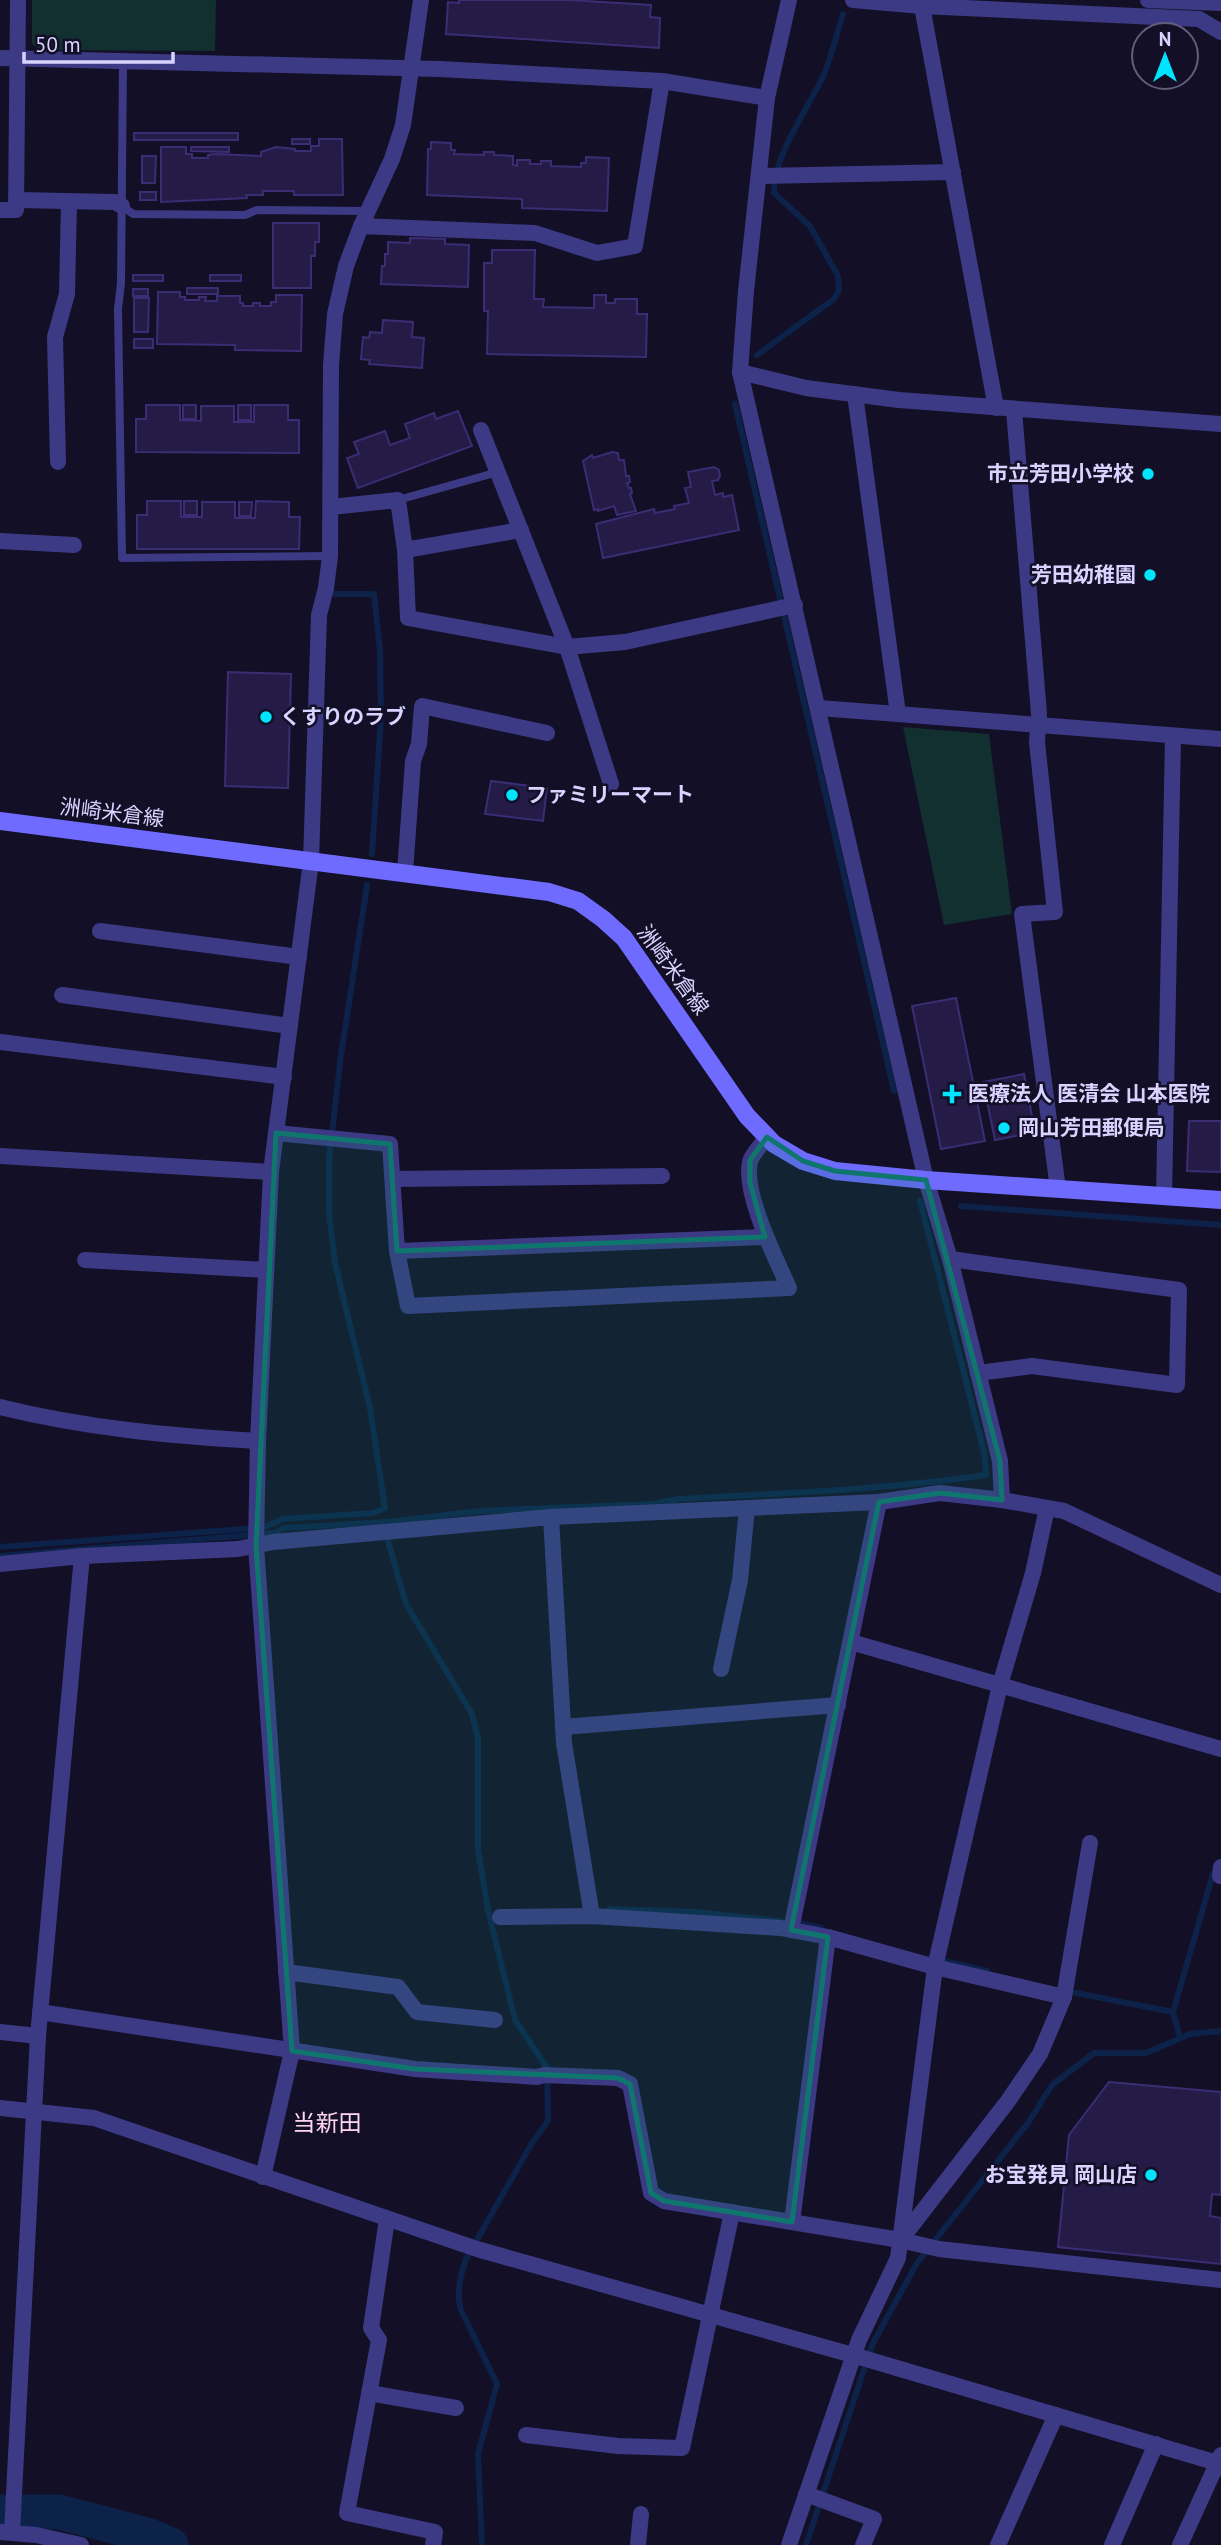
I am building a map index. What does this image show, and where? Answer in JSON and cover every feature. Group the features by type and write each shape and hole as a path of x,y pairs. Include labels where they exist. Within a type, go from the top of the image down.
{"main road":[{"name":"洲崎米倉線","path":"0,821 550,892 578,901 624,938 747,1116 774,1144 803,1161 835,1171 930,1192 1058,1189 1221,1200"}],"street":[{"path":"0,210 16,210 18,0"},
{"path":"263,2177 292,2051 256,1537 271,1172 311,861 319,615 330,556 331,365 335,314 346,266 396,148 421,0"},
{"path":"789,0 767,98 770,176 746,291 740,372 787,606 819,708 930,1192 950,1259 1000,1461 1002,1500"},
{"path":"853,0 922,6 1078,7 1199,19 1221,33"},
{"path":"1147,0 1221,3"},
{"path":"922,6 996,408"},
{"path":"0,58 411,68 662,81 767,98"},
{"path":"361,226 534,233 597,253 635,246 662,81"},
{"path":"770,176 953,172"},
{"path":"16,200 115,202 122,206"},
{"path":"58,463 55,337 67,293 69,201"},
{"path":"740,372 806,388 855,394 1014,410 1221,424"},
{"path":"855,394 898,714"},
{"path":"1014,410 1038,726 1037,742 1055,912 1021,914 1058,1189"},
{"path":"481,430 567,646 611,784"},
{"path":"331,507 398,500 405,550 408,618 567,646 625,642 787,606"},
{"path":"405,550 521,530"},
{"path":"0,541 74,545"},
{"path":"405,872 413,761 419,744 422,706 547,733"},
{"path":"819,708 1221,739"},
{"path":"1164,1196 1173,737"},
{"path":"100,931 299,957"},
{"path":"62,995 290,1026"},
{"path":"0,1042 284,1077"},
{"path":"276,1133 390,1144 397,1251 408,1306 789,1288 765,1237 750,1183 750,1160 767,1137"},
{"path":"0,1156 271,1172"},
{"path":"393,1179 662,1176"},
{"path":"397,1251 765,1237"},
{"path":"950,1259 1179,1290 1177,1385 1032,1366 978,1373"},
{"path":"85,1260 267,1270"},
{"path":"0,1407 54,1421 159,1435 258,1441"},
{"path":"0,1564 256,1537 273,1542 551,1517 879,1502 940,1493 1063,1511 1221,1585"},
{"path":"792,1925 879,1502"},
{"path":"789,2545 864,2358 859,2340 898,2258 936,1962 1000,1685 1033,1573 1047,1507"},
{"path":"721,1669 740,1580 747,1508"},
{"path":"551,1517 563,1727 592,1911"},
{"path":"81,2545 8,2529 13,2501 38,2036 82,1556"},
{"path":"850,1642 1221,1749"},
{"path":"563,1727 838,1705"},
{"path":"900,2239 1008,2101 1040,2054 1064,1993 1090,1843"},
{"path":"500,1917 592,1911 792,1925 828,1937 1064,1993"},
{"path":"792,2222 828,1937"},
{"path":"286,1972 398,1987 417,2012 495,2021"},
{"path":"40,2012 415,2069 537,2077 548,2075 618,2078 631,2084 651,2193 664,2201 900,2239 939,2249 1221,2280"},
{"path":"0,2032 38,2036"},
{"path":"0,2108 94,2118 471,2247 1156,2444 1220,2460 1180,2545"},
{"path":"526,2435 618,2446 682,2448 732,2212"},
{"path":"387,2219 371,2328 379,2340 347,2513 435,2532 433,2545"},
{"path":"369,2393 456,2408"},
{"path":"998,2545 1056,2415"},
{"path":"1112,2545 1156,2444"},
{"path":"809,2495 874,2519 863,2545"},
{"path":"638,2545 640,2514"}],"lane":[{"path":"123,61 118,309 122,558 330,556"},
{"path":"122,206 133,214 245,215 257,210 368,211"},
{"path":"398,500 498,472"}],"highlighted area":[{"path":"276,1133 390,1144 397,1251 765,1237 750,1183 750,1160 767,1137 803,1161 835,1171 926,1180 1000,1461 1002,1500 940,1493 879,1502 791,1930 828,1937 792,2222 664,2201 651,2193 630,2084 618,2078 415,2069 292,2051 256,1546"}],"green space":[{"path":"32,0 216,0 215,51 37,50 32,43"},
{"path":"903,727 989,734 1012,914 944,925"}],"building":[{"path":"459,0 569,0 651,5 650,17 660,18 659,48 446,34 448,2 459,3"},
{"path":"134,133 238,133 238,140 134,140"},
{"path":"292,139 310,139 310,144 292,144"},
{"path":"319,139 342,139 343,195 294,195 294,191 263,191 263,195 246,195 247,198 161,202 161,147 186,147 186,154 192,154 192,158 208,158 208,155 216,154 261,156 261,152 276,147 311,151 311,146 319,146"},
{"path":"431,142 451,143 454,154 484,155 484,152 494,152 494,155 513,156 513,165 517,166 517,160 530,160 530,164 551,161 551,166 581,167 581,163 586,163 586,157 609,158 607,211 522,208 522,199 427,195 428,149 431,149"},
{"path":"191,147 229,147 229,152 191,151"},
{"path":"142,156 156,156 155,183 142,183"},
{"path":"140,192 156,192 156,200 140,200"},
{"path":"273,223 319,223 319,242 315,242 315,256 311,256 311,288 273,288"},
{"path":"410,238 445,239 445,244 469,245 468,287 381,284 388,242 410,243"},
{"path":"492,250 535,250 534,299 544,299 543,307 594,308 594,295 606,295 606,303 615,303 615,299 637,299 637,314 647,314 646,357 487,354 488,311 484,311 484,263 492,263"},
{"path":"133,275 163,275 163,281 133,281"},
{"path":"210,275 241,275 241,281 210,281"},
{"path":"187,288 218,288 218,294 187,294"},
{"path":"133,289 148,289 148,296 133,296"},
{"path":"158,292 180,292 180,297 185,297 185,300 206,297 205,301 217,301 217,296 240,296 243,306 260,303 260,306 271,306 271,302 276,302 276,295 302,295 301,351 235,350 235,345 157,344"},
{"path":"134,298 149,298 148,332 134,332"},
{"path":"383,320 413,322 412,337 424,338 422,368 369,364 370,360 361,359 363,337 369,338 370,332 382,333"},
{"path":"134,339 153,339 153,348 134,348"},
{"path":"146,405 180,405 180,420 201,421 201,406 234,406 234,422 254,422 254,405 288,405 288,420 299,420 299,453 136,452 136,419 146,419"},
{"path":"183,405 196,405 196,419 183,419"},
{"path":"238,405 251,405 251,420 238,420"},
{"path":"458,411 472,446 358,488 347,458 359,454 354,442 385,431 390,445 410,438 405,424 434,413 436,419"},
{"path":"612,452 618,453 619,460 624,460 626,476 629,476 630,482 627,483 631,488 630,494 636,511 617,515 614,506 594,510 583,461 592,455 593,458"},
{"path":"714,467 719,470 720,476 718,480 712,481 715,495 732,495 739,530 603,558 596,524 654,509 655,513 675,509 674,506 689,503 685,488 691,487 688,472"},
{"path":"147,501 181,501 181,517 202,517 202,502 235,502 235,518 255,518 256,501 289,502 289,517 300,517 299,549 137,549 137,515 147,515"},
{"path":"184,501 197,501 197,515 184,515"},
{"path":"239,502 252,502 251,516 239,516"},
{"path":"228,672 291,674 288,788 225,786"},
{"path":"491,781 547,788 543,821 485,814"},
{"path":"956,998 985,1141 941,1149 912,1006"},
{"path":"1024,1074 1035,1132 995,1140 983,1082"},
{"path":"1189,1121 1221,1121 1221,1172 1187,1171"},
{"path":"1109,2082 1221,2092 1221,2195 1212,2194 1210,2216 1221,2218 1221,2264 1058,2247 1069,2135"}],"waterway":[{"path":"757,355 834,299 839,290 838,276 810,226 774,193 780,162 825,72 843,14"},
{"path":"735,404 894,1091"},
{"path":"334,594 374,594 380,650 381,717 372,854"},
{"path":"0,1547 244,1529 267,1526 282,1519 373,1513 385,1508 370,1408 335,1263 329,1213 329,1159 341,1055 367,885"},
{"path":"0,1556 275,1533 284,1528 388,1522 479,1511 653,1504 678,1499 871,1488 986,1475 984,1452 920,1201"},
{"path":"961,1206 1221,1225"},
{"path":"386,1534 406,1604 472,1714 478,1738 478,1849 488,1910 515,2020 547,2068 548,2121 532,2143 466,2259 459,2284 461,2310 497,2384 478,2454 482,2545"},
{"path":"1173,2012 1213,1874"},
{"path":"609,1909 696,1912 780,1921"},
{"path":"798,1923 821,1928"},
{"path":"937,1959 987,1971"},
{"path":"1066,1991 1173,2012 1180,2038"},
{"path":"806,2545 872,2345 917,2263 1028,2123 1052,2085 1094,2053 1146,2053 1190,2034 1221,2031"},
{"path":"0,2512 59,2512 147,2535 171,2545"}],"place":[{"name":"市立芳田小学校","path":"1148,474"},
{"name":"芳田幼稚園","path":"1150,575"},
{"name":"くすりのラブ","path":"266,717"},
{"name":"ファミリーマート","path":"512,795"},
{"name":"医療法人 医清会 山本医院","path":"952,1094"},
{"name":"岡山芳田郵便局","path":"1004,1128"},
{"name":"お宝発見 岡山店","path":"1151,2175"}],"district":[{"name":"当新田","path":"327,2123"}]}
